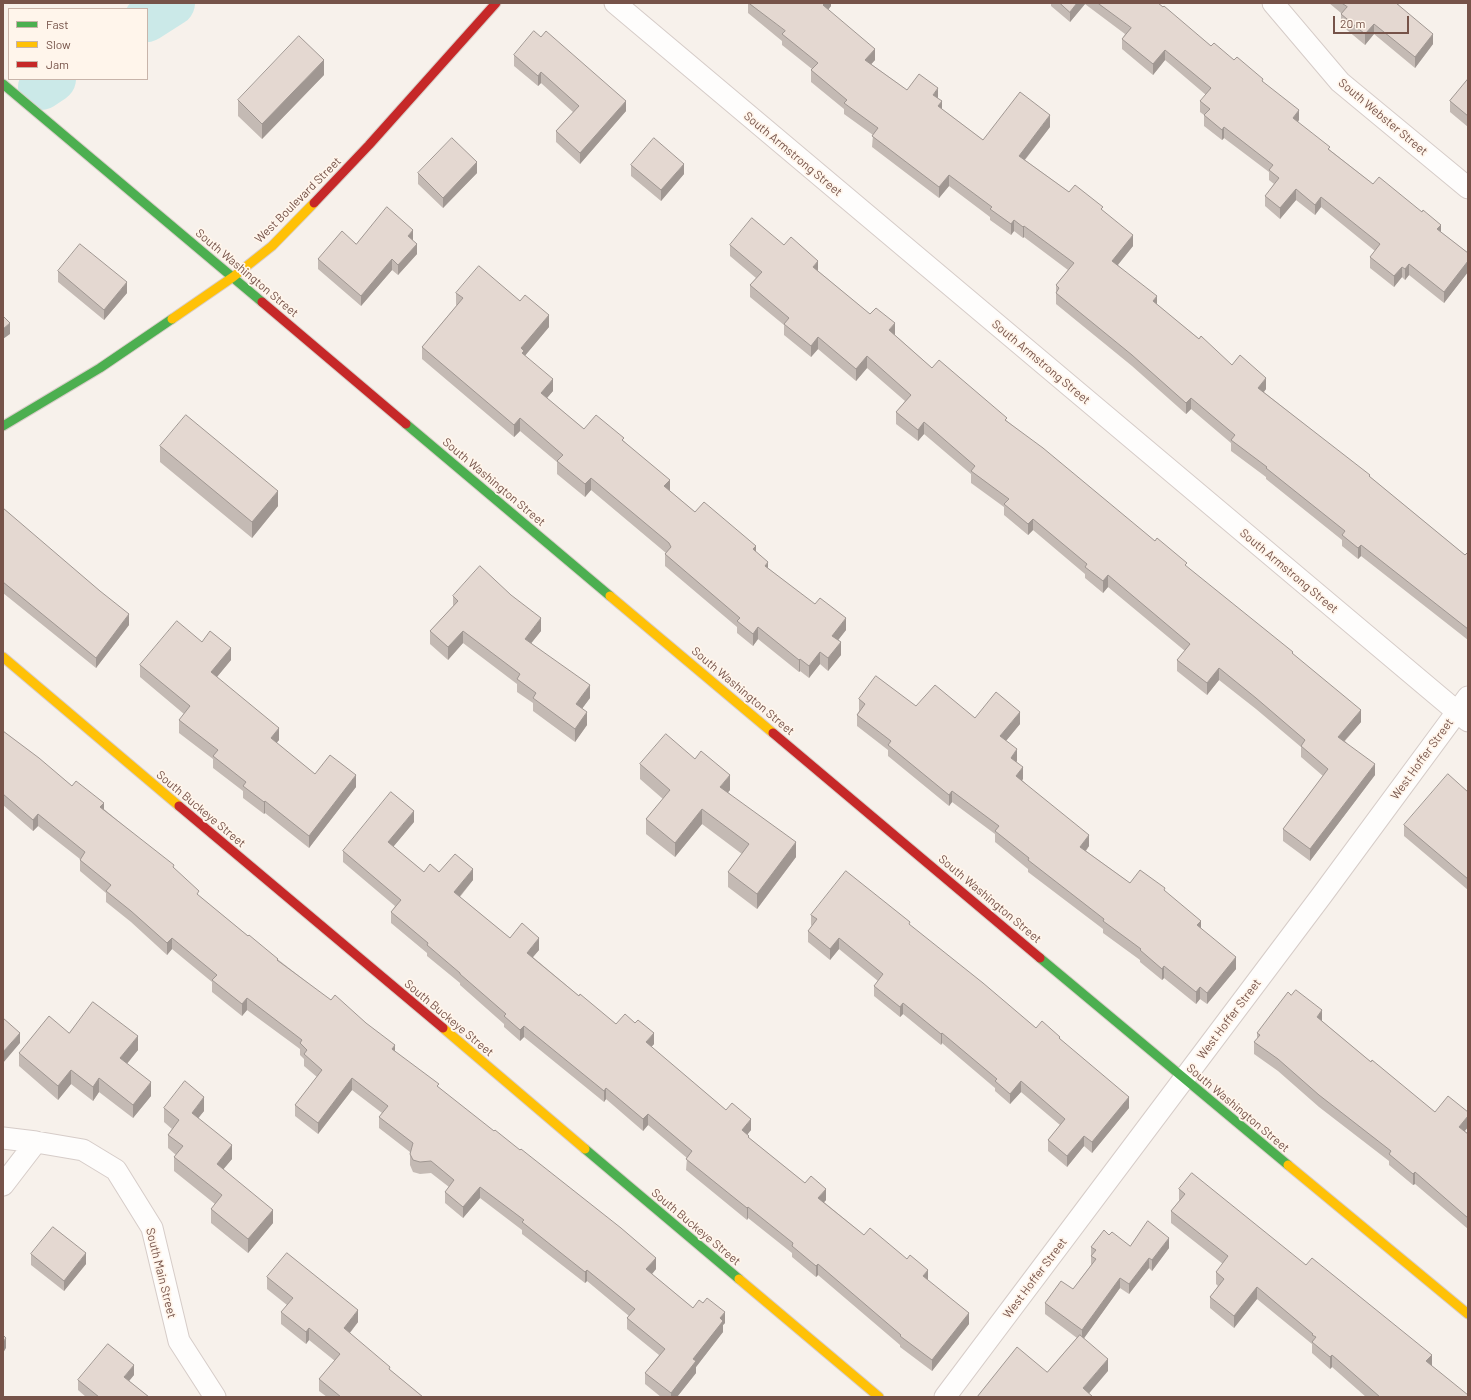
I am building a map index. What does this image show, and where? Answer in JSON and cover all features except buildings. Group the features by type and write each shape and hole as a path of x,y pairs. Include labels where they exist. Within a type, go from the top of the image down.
{"main road":[{"name":"West Boulevard Street","path":"3,426 100,368 233,276 272,246 369,145 496,3"},
{"name":"South Washington Street","path":"3,84 233,276 395,415 1184,1079 1468,1314"},
{"name":"South Buckeye Street","path":"3,657 879,1397"}],"street":[{"name":"South Armstrong Street","path":"615,3 1464,709"},
{"name":"South Webster Street","path":"1273,3 1340,82 1468,188"},
{"name":"West Hoffer Street","path":"945,1397 1327,888 1464,709"},
{"name":"South Main Street","path":"3,1138 83,1150 116,1170 152,1228 179,1341 215,1397"},
{"path":"3,1185 36,1142"}],"waterway":[{"path":"148,18 172,3"},
{"path":"41,87 52,80"}],"traffic: fast":[{"path":"3,84 262,302"},
{"path":"3,426 100,368 172,319"},
{"path":"406,424 610,596"},
{"path":"1040,958 1288,1165"},
{"path":"585,1149 739,1279"}],"traffic: slow":[{"path":"172,319 233,277 272,246 314,203"},
{"path":"610,596 773,733"},
{"path":"3,657 179,806"},
{"path":"443,1028 585,1149"},
{"path":"1288,1165 1468,1314"},
{"path":"739,1279 879,1397"}],"traffic: jam":[{"path":"314,203 369,145 496,3"},
{"path":"262,302 406,424"},
{"path":"773,733 1040,958"},
{"path":"179,806 443,1028"}]}
